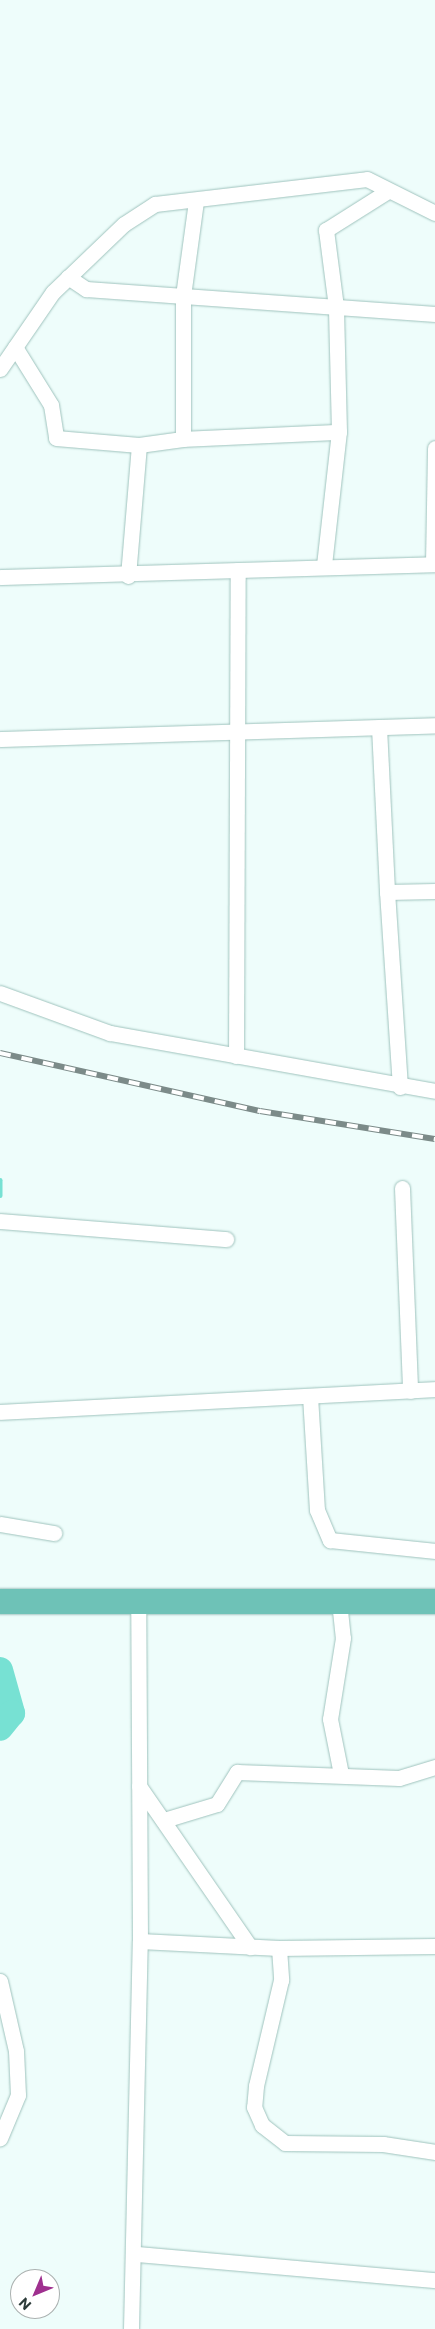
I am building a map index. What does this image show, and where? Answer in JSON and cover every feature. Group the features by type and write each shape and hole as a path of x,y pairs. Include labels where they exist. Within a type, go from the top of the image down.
{"highway":[{"path":"0,1602 435,1601"}],"street":[{"path":"0,368 50,296 68,277 146,208 196,201 246,190 356,179 372,181 386,192 435,213"},
{"path":"324,565 339,432 336,307 326,230 386,192"},
{"path":"183,440 183,296 196,201"},
{"path":"68,277 86,289 435,314"},
{"path":"15,347 51,405 56,438 139,444 339,432"},
{"path":"128,576 139,444"},
{"path":"0,576 128,576 324,565 434,564 435,448"},
{"path":"236,1056 240,731 238,570"},
{"path":"0,739 435,725"},
{"path":"379,727 387,892 400,1087"},
{"path":"387,892 435,891"},
{"path":"0,993 110,1033 400,1087 435,1091"},
{"path":"402,1188 410,1390"},
{"path":"0,1221 226,1239"},
{"path":"0,1412 435,1389"},
{"path":"310,1396 317,1510 330,1540 435,1551"},
{"path":"0,1524 54,1533"},
{"path":"131,2329 136,2254 140,1941 138,1601"},
{"path":"339,1601 344,1638 330,1719 341,1774"},
{"path":"164,1820 217,1804 237,1772 292,1778 341,1774 399,1778 435,1767"},
{"path":"139,1786 250,1946"},
{"path":"140,1941 279,1948 435,1946"},
{"path":"279,1948 281,1980 256,2086 254,2107 262,2125 285,2143 383,2144 435,2152"},
{"path":"0,1981 16,2051 18,2095 6,2115 0,2138"},
{"path":"136,2254 435,2280"}],"waterway":[{"path":"0,1180 0,1195"},
{"path":"0,1670 12,1713 0,1728"}],"railway":[{"path":"0,1053 260,1111 435,1139"}]}
